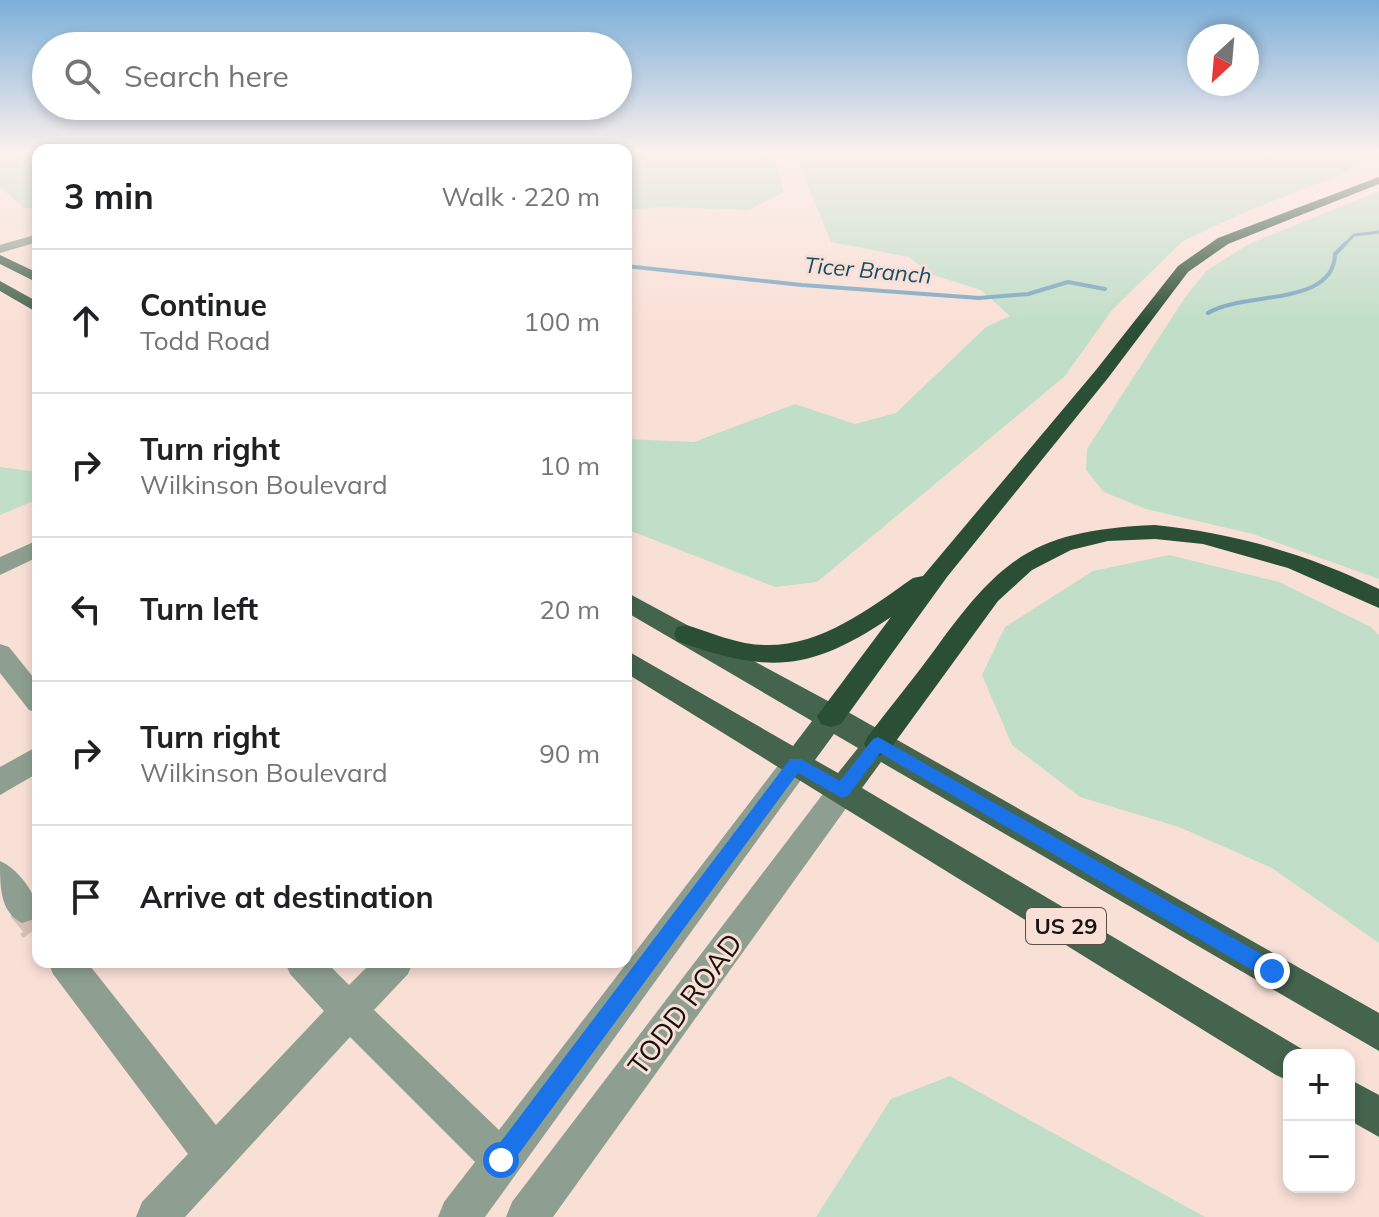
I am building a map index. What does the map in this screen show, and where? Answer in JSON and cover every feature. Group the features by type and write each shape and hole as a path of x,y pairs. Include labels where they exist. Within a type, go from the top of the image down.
{"highway":[{"path":"831,716 939,571 1102,374 1183,269 1223,241 1305,209"},
{"path":"878,744 994,589 1023,565 1051,549 1086,537 1163,533 1237,544 1303,564 1379,599"},
{"path":"686,634 729,649 764,655 796,653 862,625 939,571"}],"main road":[{"path":"0,258 32,276"},
{"path":"0,285 32,304"},
{"name":"US 29","path":"632,604 1379,1033"},
{"name":"US 29","path":"632,664 1283,1058"},
{"path":"796,764 831,716"},
{"path":"842,791 878,744"},
{"path":"1355,1102 1379,1117"}],"street":[{"path":"0,249 32,240"},
{"path":"0,258 32,249"},
{"path":"0,567 32,551"},
{"path":"0,654 32,694"},
{"path":"0,782 32,762"},
{"path":"459,1217 796,764"},
{"name":"TODD ROAD","path":"527,1217 842,791"},
{"path":"0,877 22,907"},
{"path":"70,968 214,1155"},
{"path":"308,968 501,1160"},
{"path":"157,1217 390,968"}],"green space":[{"path":"817,209 1253,209 1183,241 1112,310 1065,376 817,582 775,587 632,531 632,439 694,442 795,404 855,424 896,413 986,327 1010,316 981,290 930,274 909,257 831,242"},
{"path":"1335,209 1379,209 1379,579 1253,534 1146,509 1104,492 1086,470 1087,449 1184,299 1206,271 1249,244"},
{"path":"0,467 32,471 32,502 0,515"},
{"path":"1169,555 1279,582 1371,627 1379,635 1379,943 1272,868 1179,827 1080,797 1012,745 982,675 1005,627 1093,571"},
{"path":"950,1076 1205,1217 816,1217 891,1099"}],"waterway":[{"name":"Ticer Branch","path":"1208,313 1224,306 1304,290 1320,282 1331,271 1335,254 1354,235 1379,232"},
{"name":"Ticer Branch","path":"632,267 802,285 979,298 1028,294 1068,282 1105,289"}],"tunnel":[{"path":"22,907 32,919"}],"route":[{"path":"501,1160 796,764 842,791 878,744 1272,971"}]}
